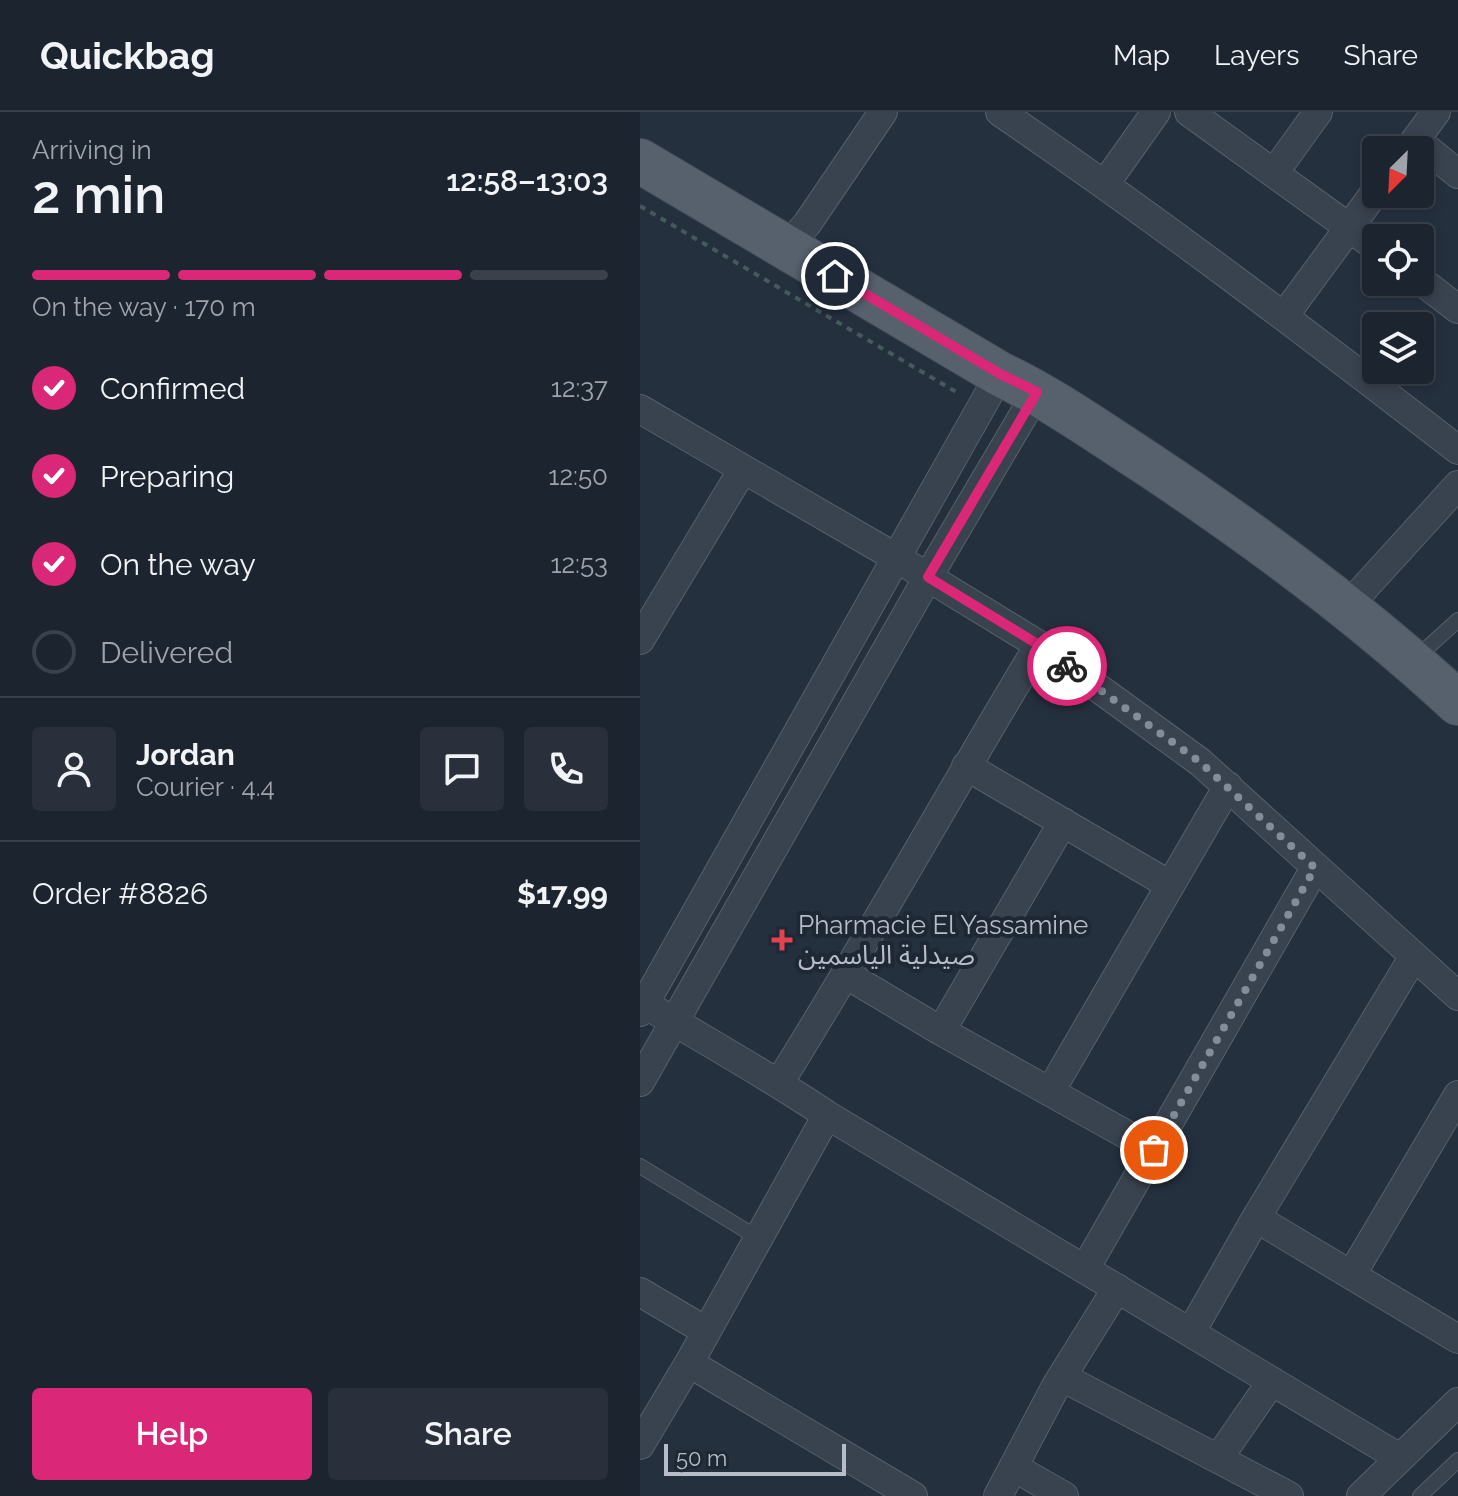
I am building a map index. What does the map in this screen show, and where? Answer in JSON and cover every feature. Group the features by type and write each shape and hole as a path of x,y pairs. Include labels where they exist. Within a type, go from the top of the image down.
{"main road":[{"path":"640,161 1019,383 1194,495 1347,607 1458,703"}],"street":[{"path":"786,247 807,224 883,112"},
{"path":"1000,112 1105,184 1284,316 1458,450"},
{"path":"1105,184 1156,112"},
{"path":"1189,112 1362,236"},
{"path":"1274,173 1318,112"},
{"path":"1419,136 1436,112"},
{"path":"1434,159 1458,174"},
{"path":"1284,316 1363,208"},
{"path":"1434,291 1458,309"},
{"path":"1019,383 895,557 642,1005 779,1083 827,1115 1400,1458"},
{"path":"640,1082 928,577 1019,383"},
{"path":"640,409 895,557 1039,645 1200,762 1458,996"},
{"path":"640,640 743,469"},
{"path":"1347,607 1458,485"},
{"path":"779,1083 847,975 1039,645"},
{"path":"966,766 1170,885"},
{"path":"1050,1092 1228,786"},
{"path":"941,1031 1063,822"},
{"path":"1085,1269 1315,868"},
{"path":"1191,1332 1414,956"},
{"path":"847,975 1154,1150"},
{"path":"1352,1274 1458,1095"},
{"path":"640,1445 827,1115"},
{"path":"1256,1218 1458,1339"},
{"path":"998,1496 1062,1377 1117,1288"},
{"path":"640,1292 706,1331"},
{"path":"689,1363 913,1496"},
{"path":"1062,1377 1289,1496"},
{"path":"1218,1459 1272,1381"},
{"path":"1361,1496 1458,1402"},
{"path":"1015,1468 1064,1496"}],"lane":[{"path":"1413,661 1458,620"},
{"path":"640,1166 758,1238"},
{"path":"1420,1496 1458,1460"}],"way so far":[{"path":"1067,666 1200,762 1315,868 1154,1150"}],"place":[{"name":"Pharmacie El Yassamine صيدلية الياسمين","path":"782,940"}],"route":[{"path":"835,276 1000,374 1037,392 928,577 1039,645 1067,666"}]}
